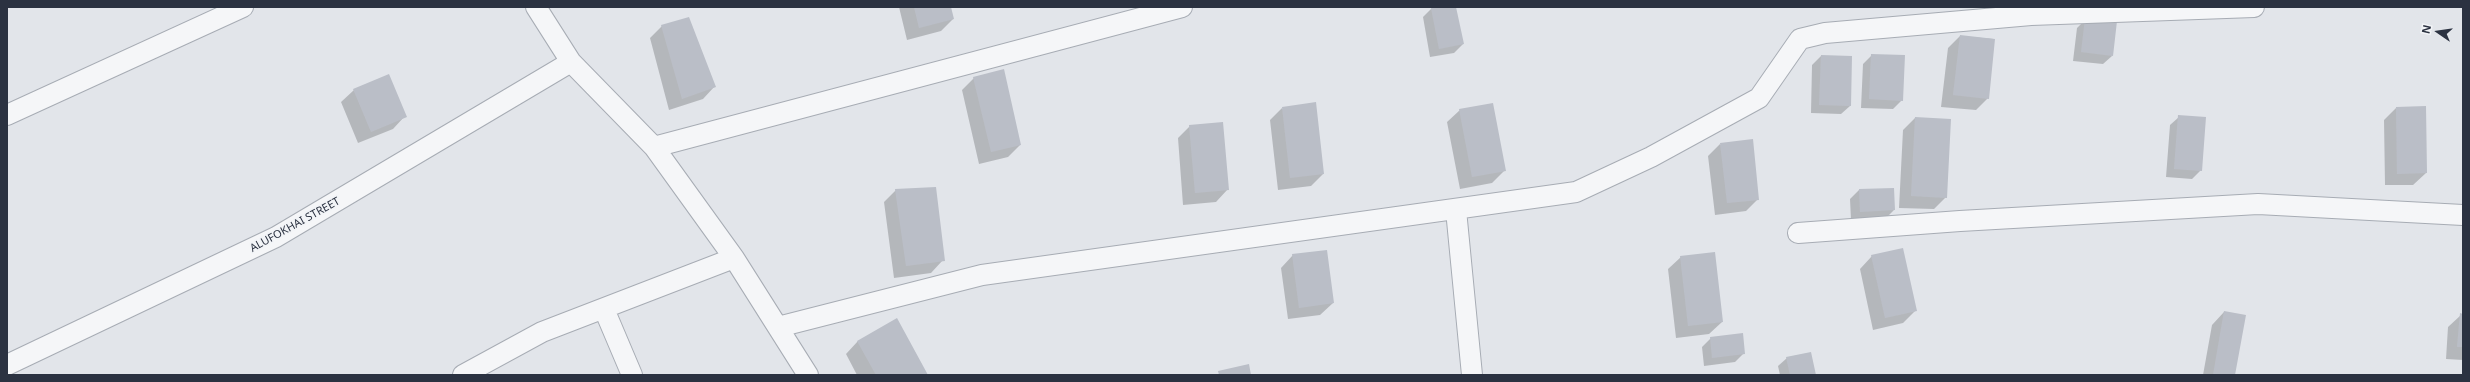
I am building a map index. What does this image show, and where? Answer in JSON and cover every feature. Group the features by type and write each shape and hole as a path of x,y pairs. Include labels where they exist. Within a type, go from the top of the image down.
{"street":[{"path":"7,115 243,7"},
{"path":"536,7 572,62 654,148 734,258 808,375"},
{"path":"654,148 1182,7"},
{"path":"778,327 982,275 1152,250 1456,210 1576,192 1651,157 1759,98 1800,39 1825,33 2031,15 2254,7"},
{"name":"ALUFOKHAI STREET","path":"7,365 276,237 572,62"},
{"path":"1798,233 1960,221 2258,204 2463,215"},
{"path":"1456,210 1472,375"},
{"path":"463,375 542,332 734,258"},
{"path":"604,308 632,375"}],"building":[{"path":"914,7 951,7 954,19 919,28"},
{"path":"1456,7 1464,44 1439,49 1431,8"},
{"path":"689,17 716,87 682,99 661,25"},
{"path":"2085,18 2117,21 2113,56 2081,52"},
{"path":"1960,35 1995,39 1989,99 1953,95"},
{"path":"1871,54 1905,55 1903,101 1869,99"},
{"path":"1821,55 1852,56 1851,106 1819,105"},
{"path":"1004,69 1021,145 991,152 973,77"},
{"path":"389,74 407,117 371,132 353,89"},
{"path":"1316,102 1324,174 1290,178 1282,107"},
{"path":"1493,103 1506,171 1472,177 1459,109"},
{"path":"2426,106 2427,173 2397,174 2396,107"},
{"path":"2178,115 2206,117 2202,171 2174,169"},
{"path":"1915,117 1951,119 1947,198 1911,196"},
{"path":"1223,122 1229,190 1195,193 1189,125"},
{"path":"1753,139 1759,200 1727,203 1720,143"},
{"path":"936,187 945,261 906,266 895,189"},
{"path":"1894,188 1895,210 1860,212 1859,189"},
{"path":"1903,248 1917,311 1885,318 1871,255"},
{"path":"1327,250 1334,303 1299,308 1292,254"},
{"path":"1715,252 1723,322 1688,326 1680,256"},
{"path":"2224,311 2246,315 2235,375 2213,375"},
{"path":"2460,313 2463,314 2463,347 2457,347"},
{"path":"897,318 928,375 876,375 857,341"},
{"path":"1743,333 1745,354 1712,358 1710,337"},
{"path":"1811,352 1816,375 1790,375 1786,357"},
{"path":"1249,364 1251,375 1219,375 1218,371"}]}
